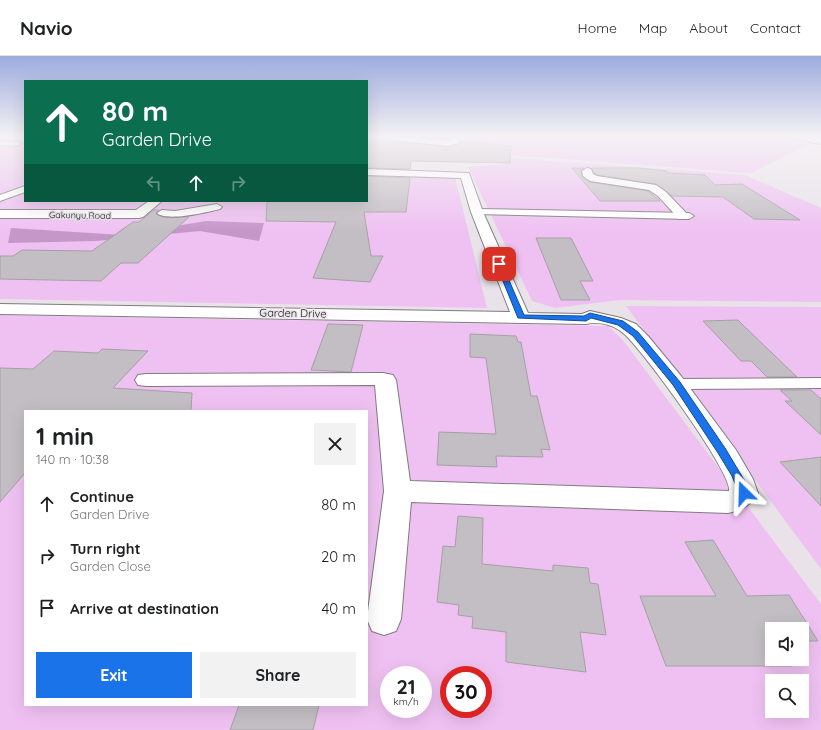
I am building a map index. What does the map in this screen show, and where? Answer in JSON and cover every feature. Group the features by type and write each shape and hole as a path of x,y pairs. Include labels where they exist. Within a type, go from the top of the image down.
{"street":[{"path":"588,171 588,176 594,179 652,187 686,216"},
{"path":"368,172 465,175 477,212 521,317"},
{"name":"Gakunyu Road","path":"0,214 122,215 146,213 155,202"},
{"name":"Garden Drive","path":"0,309 586,319 590,316 604,318 621,323 629,328 676,384 736,475 744,493 737,500 728,502 398,491"},
{"path":"146,380 383,379 386,383 398,491 384,619"}],"lane":[{"path":"0,190 22,187"},
{"path":"0,198 22,187"},
{"path":"162,213 176,214 217,207"},
{"path":"477,212 686,216"},
{"path":"676,384 821,383"}],"shaded area":[{"path":"0,167 24,167 24,202 147,202 135,212 0,211"},
{"path":"468,167 640,167 745,175 821,208 821,302 620,300 555,308 532,301"},
{"path":"677,167 762,167 751,173"},
{"path":"455,177 487,308 0,299 0,217 139,218 163,202 368,202 368,178"},
{"path":"206,221 264,223 259,241 200,231 96,241 8,243 11,228 122,235"},
{"path":"626,306 821,307 821,569"},
{"path":"0,315 608,326 622,339 821,604 821,730 0,730"}],"building":[{"path":"368,167 410,167 410,169 368,168"},
{"path":"572,168 584,168 581,170 582,176 590,182 648,191 660,201 600,201"},
{"path":"592,168 638,168 667,171 668,173 705,175 715,185 742,184 800,220 754,219 723,197 672,196 656,184 597,175 594,173"},
{"path":"368,176 410,178 406,212 364,212 371,256 383,256 370,282 313,278 336,222 266,221 267,202 368,202"},
{"path":"154,210 159,210 156,214 162,217 189,217 138,263 121,263 101,281 0,279 0,256 13,256 22,250 92,251 133,222 139,222"},
{"path":"536,238 571,238 593,281 580,281 590,300 561,300"},
{"path":"738,320 797,377 767,377 751,361 741,361 703,321"},
{"path":"328,324 363,325 351,372 311,370"},
{"path":"470,334 516,336 518,342 521,342 531,396 537,396 550,450 541,449 543,457 496,456 497,467 437,465 439,432 496,434 486,358 470,357"},
{"path":"102,349 148,351 113,388 192,393 191,410 24,410 24,474 0,502 0,368 33,369 54,351 98,353"},
{"path":"780,390 811,390 821,399 821,435 785,401 792,401"},
{"path":"821,457 821,506 780,462"},
{"path":"458,516 483,518 482,564 553,571 553,565 588,568 590,583 598,584 606,635 580,632 586,672 506,662 506,632 472,628 473,617 458,615 459,605 437,602 443,546 455,547"},
{"path":"713,540 747,596 789,595 806,622 765,622 765,666 666,666 640,596 716,596 685,542"},
{"path":"809,627 818,641 809,641"},
{"path":"239,706 319,706 313,730 230,730"}],"route":[{"path":"499,264 521,317 586,319 590,316 604,318 621,323 636,334 676,384 722,451 743,488 744,493"}]}
